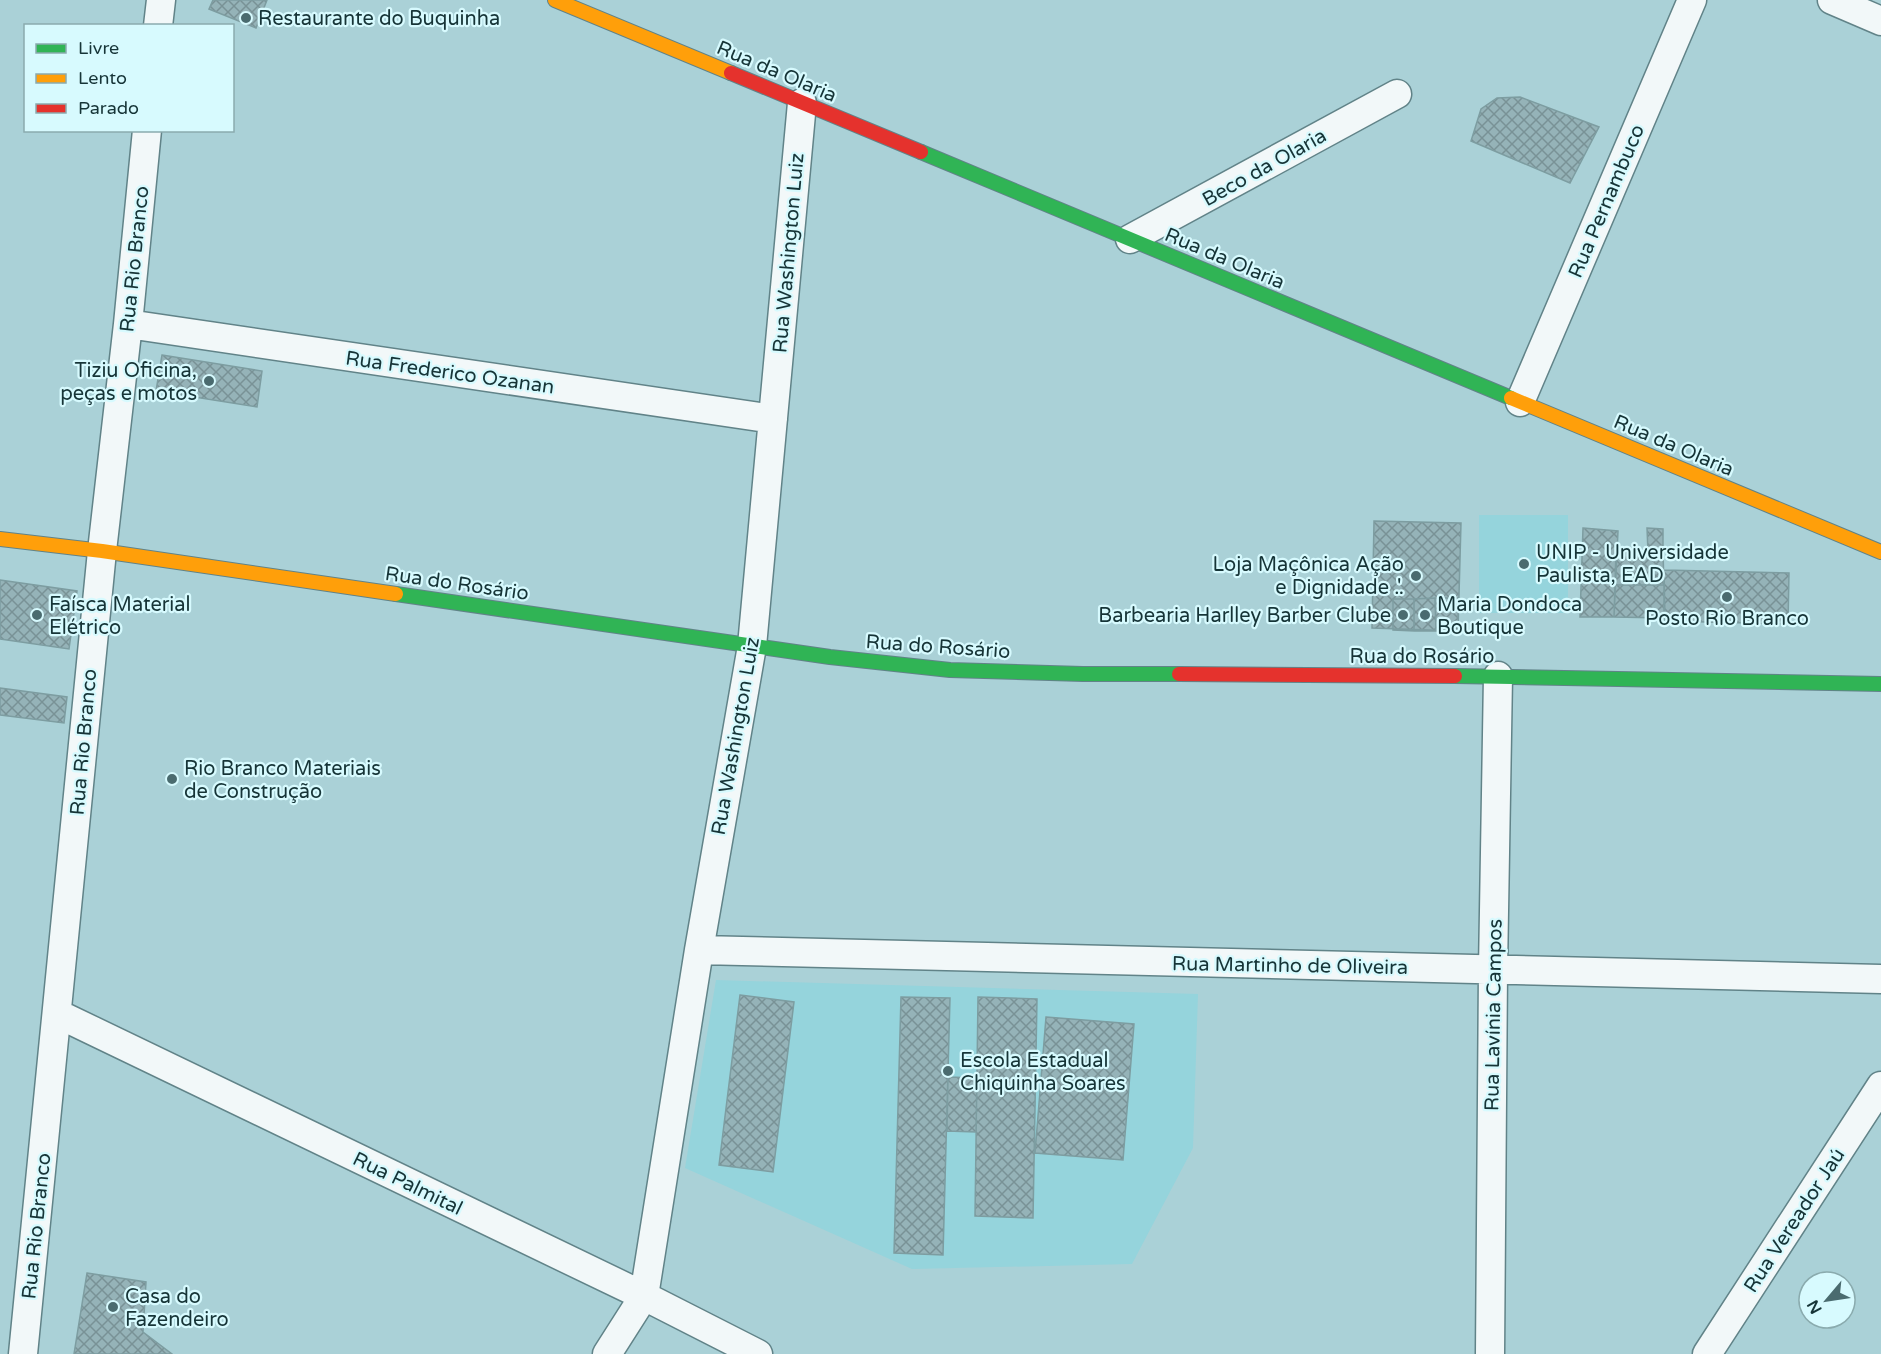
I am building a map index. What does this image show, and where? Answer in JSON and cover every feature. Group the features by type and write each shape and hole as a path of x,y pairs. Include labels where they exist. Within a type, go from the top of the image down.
{"main road":[{"name":"Rua da Olaria","path":"555,0 1881,552"},
{"name":"Rua do Rosário","path":"0,539 102,551 830,657 950,670 1083,674 1498,676 1881,684"}],"street":[{"path":"158,24 161,0"},
{"name":"Rua Pernambuco","path":"1520,402 1692,0"},
{"path":"1832,0 1881,21"},
{"name":"Beco da Olaria","path":"1130,239 1397,94"},
{"name":"Rua Washington Luiz","path":"607,1354 644,1296 699,950 752,646 802,103"},
{"name":"Rua Rio Branco","path":"23,1354 102,551 147,132"},
{"name":"Rua Frederico Ozanan","path":"128,324 773,419"},
{"name":"Rua Lavínia Campos","path":"1490,1354 1498,676"},
{"name":"Rua Martinho de Oliveira","path":"699,950 1881,979"},
{"name":"Rua Palmital","path":"58,1014 644,1296 758,1354"},
{"name":"Rua Vereador Jaú","path":"1707,1354 1881,1086"}],"shaded area":[{"name":"UNIP - Universidade Paulista, EAD","path":"1479,515 1568,515 1568,613 1479,613"},
{"name":"Escola Estadual Chiquinha Soares","path":"716,980 1198,994 1193,1148 1132,1264 912,1269 685,1168"}],"building":[{"name":"Restaurante do Buquinha","path":"213,0 267,0 256,28 209,9"},
{"path":"1520,97 1599,127 1570,183 1471,141 1481,109 1497,98"},
{"name":"Tiziu Oficina, peças e motos","path":"162,355 262,371 257,407 156,391"},
{"name":"Loja Maçônica Ação e Dignidade .'.","path":"1374,521 1461,523 1458,631 1372,628"},
{"path":"1583,528 1618,531 1614,617 1580,617"},
{"path":"1647,528 1663,529 1663,552 1648,552"},
{"path":"1616,551 1663,552 1664,585 1615,585"},
{"name":"Posto Rio Branco","path":"1664,570 1789,573 1788,624 1665,621"},
{"name":"Faísca Material Elétrico","path":"0,580 77,591 69,649 0,639"},
{"path":"1615,585 1664,585 1664,618 1614,617"},
{"path":"1435,598 1458,598 1458,631 1436,631"},
{"name":"Maria Dondoca Boutique","path":"1435,598 1436,631 1414,631 1414,599"},
{"name":"Barbearia Harlley Barber Clube","path":"1393,599 1414,599 1414,631 1393,630"},
{"path":"0,688 67,697 64,723 0,715"},
{"path":"740,995 794,1002 773,1172 719,1165"},
{"name":"Escola Estadual Chiquinha Soares","path":"901,997 950,998 943,1255 894,1253"},
{"path":"978,997 1037,999 1033,1218 975,1216"},
{"name":"Escola Estadual Chiquinha Soares","path":"1046,1017 1134,1024 1123,1160 1035,1153"},
{"path":"948,1077 977,1078 976,1132 947,1131"},
{"name":"Casa do Fazendeiro","path":"87,1273 146,1282 143,1332 172,1354 74,1354"}],"traffic: fast":[{"path":"921,152 1511,398"},
{"path":"396,594 830,657 950,670 1179,674"},
{"path":"1455,676 1881,684"}],"traffic: slow":[{"path":"555,0 731,73"},
{"path":"1511,398 1881,552"},
{"path":"0,539 102,551 396,594"}],"traffic: jam":[{"path":"731,73 921,152"},
{"path":"1179,674 1455,676"}],"place":[{"name":"Restaurante do Buquinha","path":"246,18"},
{"name":"Tiziu Oficina, peças e motos","path":"209,381"},
{"name":"UNIP - Universidade Paulista, EAD","path":"1524,564"},
{"name":"Loja Maçônica Ação e Dignidade .'.","path":"1416,576"},
{"name":"Posto Rio Branco","path":"1727,597"},
{"name":"Faísca Material Elétrico","path":"37,615"},
{"name":"Barbearia Harlley Barber Clube","path":"1403,615"},
{"name":"Maria Dondoca Boutique","path":"1425,615"},
{"name":"Rio Branco Materiais de Construção","path":"172,779"},
{"name":"Escola Estadual Chiquinha Soares","path":"948,1071"},
{"name":"Casa do Fazendeiro","path":"113,1307"}]}
